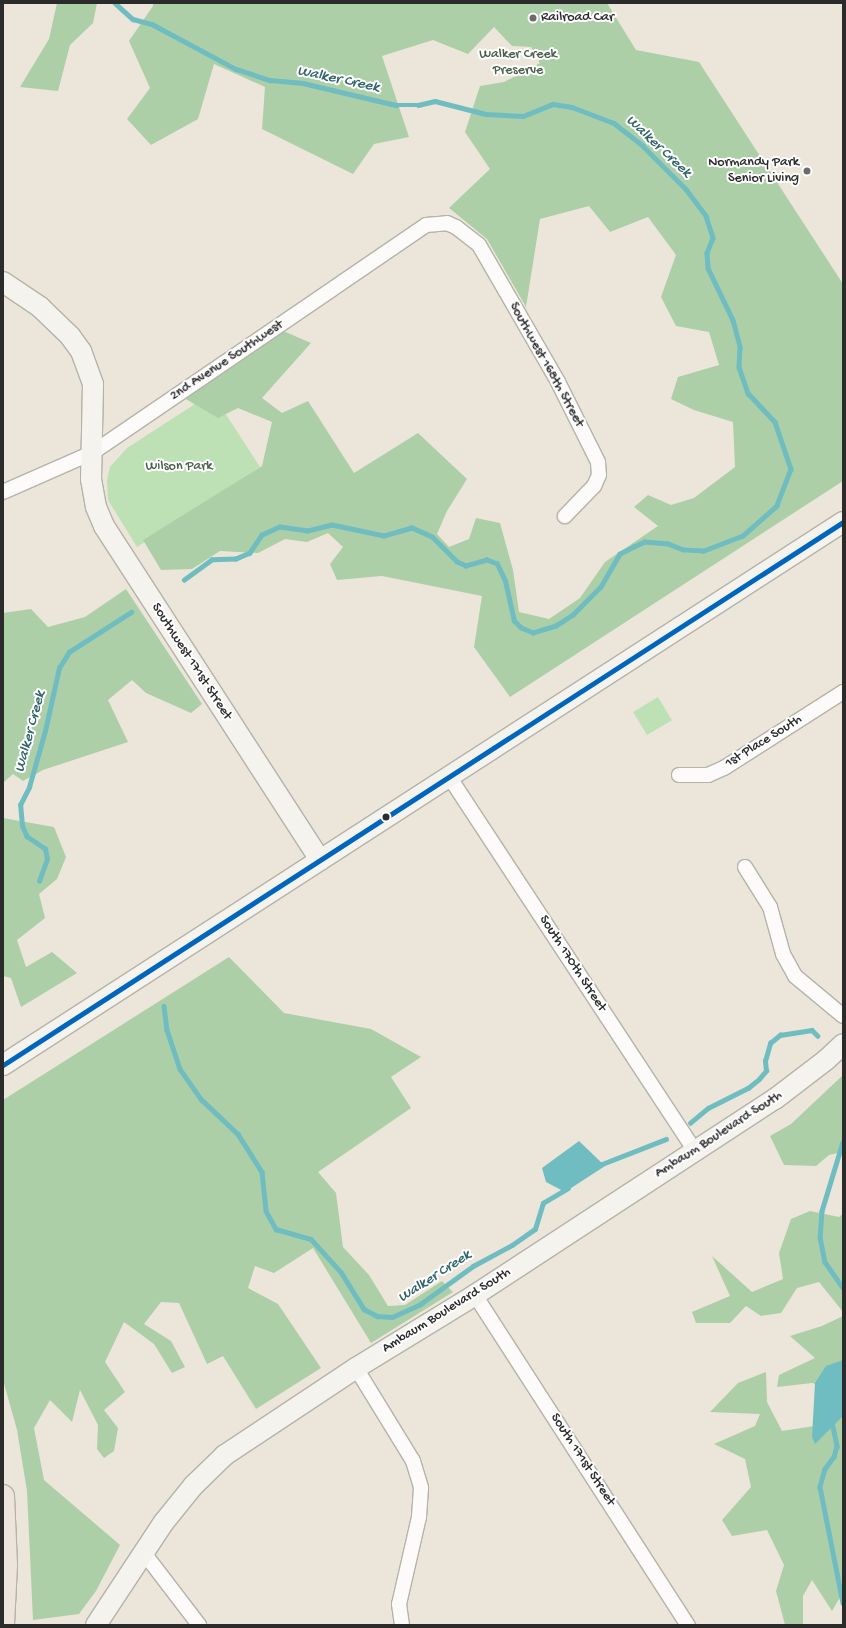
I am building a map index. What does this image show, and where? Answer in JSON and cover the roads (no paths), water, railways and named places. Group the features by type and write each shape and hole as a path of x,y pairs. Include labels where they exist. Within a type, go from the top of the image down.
{"main road":[{"path":"3,1496 6,1565 3,1624"}],"street":[{"name":"2nd Avenue Southwest","path":"3,492 92,453 426,225 446,223"},
{"name":"Southwest 168th Street","path":"446,223 456,227 479,245 558,382 598,462 599,475 594,486 565,516"},
{"name":"Southwest 171st Street","path":"3,282 40,307 70,336 81,352 93,384 91,479 96,507 110,538 320,860"},
{"path":"3,1065 320,860 450,778 843,522"},
{"name":"1st Place South","path":"679,775 708,774 724,768 843,692"},
{"name":"South 170th Street","path":"450,778 695,1151"},
{"path":"745,867 770,907 783,954 795,976 843,1016"},
{"name":"Ambaum Boulevard South","path":"96,1625 164,1522 193,1486 225,1455 356,1368 475,1295 796,1084 843,1044"},
{"name":"South 171st Street","path":"475,1295 688,1625"},
{"path":"356,1368 413,1461 421,1488 419,1517 399,1604 402,1625"},
{"path":"144,1553 198,1625"}],"water":[{"path":"579,1141 605,1166 565,1192 546,1182 542,1168"},
{"path":"843,1360 843,1416 815,1444 812,1437 815,1383 826,1366"}],"waterway":[{"name":"Walker Creek","path":"115,3 133,19 152,24 236,69 270,80 303,83 396,105 418,105 435,101 486,114 523,116 553,104 572,107 614,123 643,146 686,189 706,216 713,238 707,253 708,268 733,320 740,347 739,367 748,393 775,422 791,469 777,506 743,536 704,551 683,550 668,544 645,542 634,547 620,554 601,587 573,615 556,626 533,633 521,628 514,621 505,581 497,564 487,560 466,566 457,562 432,537 412,528 384,536 332,525 308,531 280,527 262,535 250,553 236,559 212,560 184,580"},
{"name":"Walker Creek","path":"39,881 47,859 45,849 27,837 22,826 20,805 29,787 45,731 59,668 69,652 131,612"},
{"name":"Walker Creek","path":"164,1006 167,1030 180,1069 202,1100 238,1134 262,1172 266,1211 276,1229 311,1239 341,1272 364,1309 377,1316 392,1317 419,1305 473,1266 512,1245 535,1229 543,1203 568,1188"},
{"name":"Walker Creek","path":"690,1123 708,1108 748,1088 759,1079 766,1071 765,1061 770,1043 780,1035 812,1030 818,1036"},
{"name":"Walker Creek","path":"597,1166 666,1139"},
{"name":"Walker Creek","path":"843,1142 822,1211 820,1237 825,1262 843,1288"},
{"name":"Walker Creek","path":"832,1422 837,1446 834,1457 825,1469 820,1487 843,1603"}],"place":[{"name":"Railroad Car","path":"533,18"},
{"name":"Normandy Park Senior Living","path":"807,171"}],"park label":[{"name":"Walker Creek Preserve","path":"518,64"},
{"name":"Wilson Park","path":"179,467"}]}
